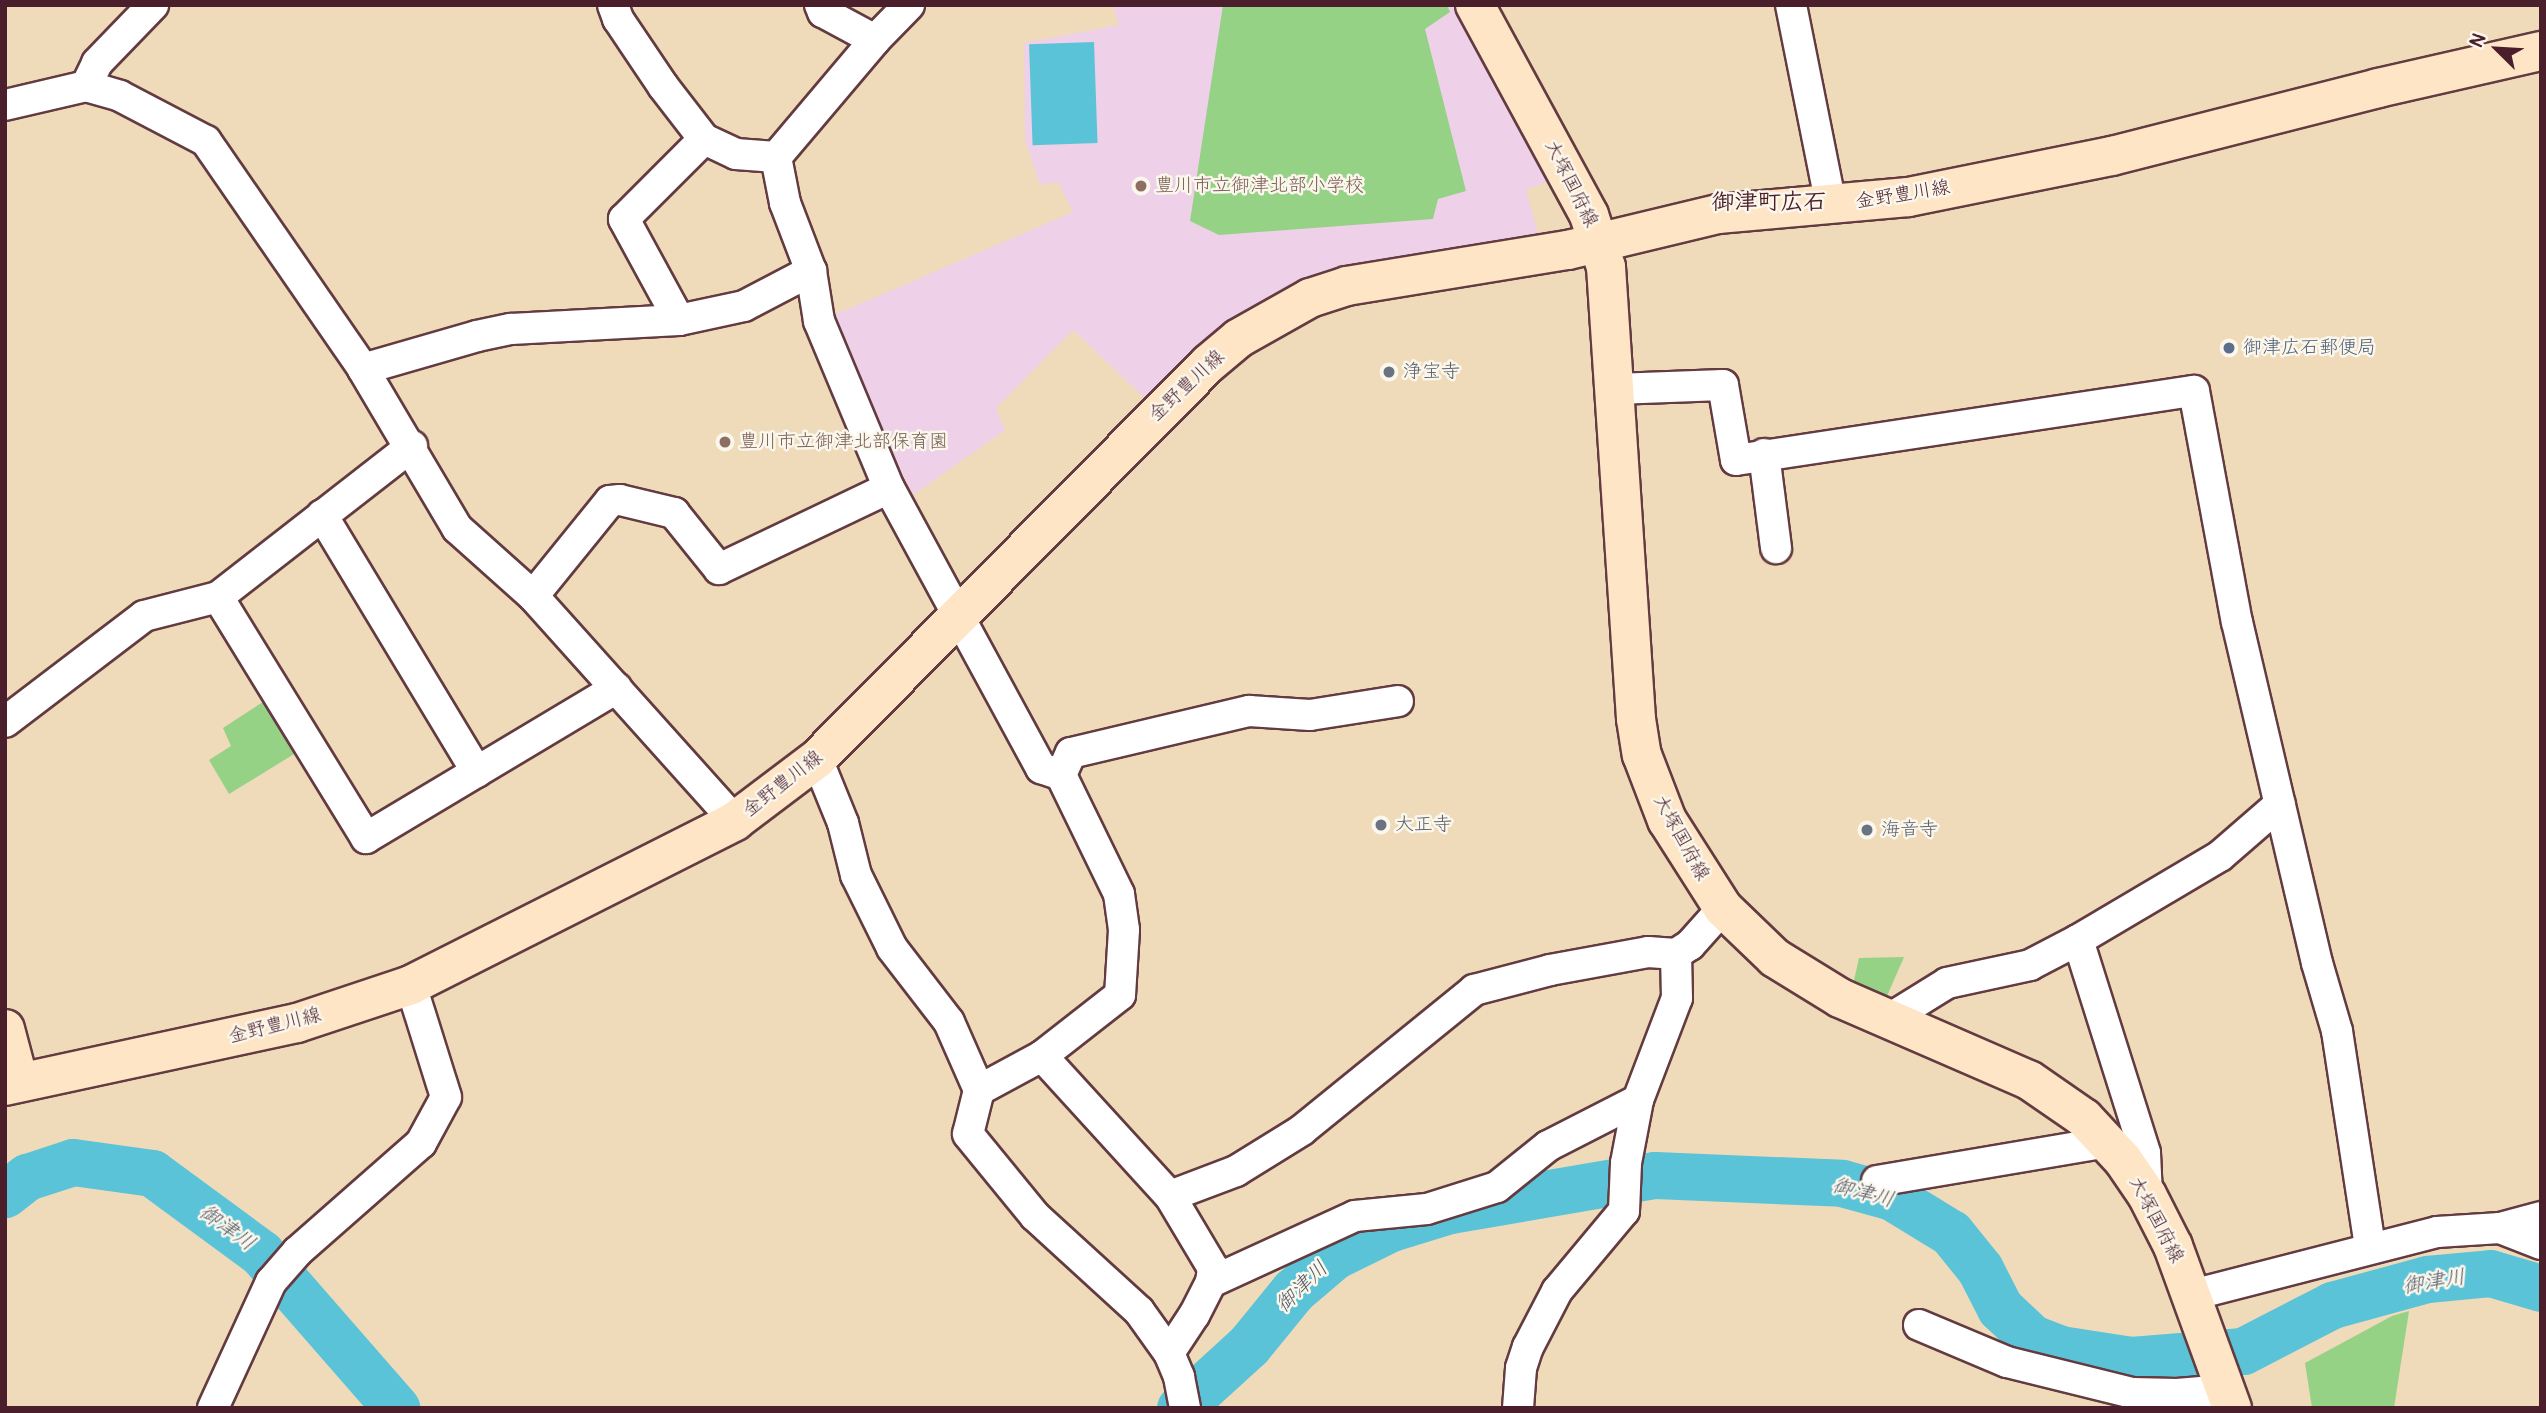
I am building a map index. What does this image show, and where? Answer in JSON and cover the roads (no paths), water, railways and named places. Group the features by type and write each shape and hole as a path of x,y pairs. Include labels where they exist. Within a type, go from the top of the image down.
{"main road":[{"name":"大塚国府線","path":"1475,5 1589,215 1606,267 1635,706 1642,755 1667,820 1723,908 1775,958 1805,978 1889,1019 2029,1080 2084,1118 2107,1142 2147,1195 2173,1246 2221,1377"},
{"name":"金野豊川線","path":"12,1084 297,1023 411,985 735,821 817,759 1176,394 1240,338 1276,315 1310,299 1347,286 1568,250 1599,240 1718,214 1760,208 1831,205 1908,197 2112,156 2378,88 2541,51"},
{"path":"5,1029 12,1084"}],"street":[{"path":"86,86 97,63 153,5"},
{"path":"613,5 618,19 663,86 704,139 736,154 776,157"},
{"path":"820,5 823,12 875,40"},
{"path":"776,157 875,40 909,5"},
{"path":"1791,5 1831,205"},
{"path":"5,105 86,86 120,96 206,141 363,369 412,446 457,527 533,596 735,821"},
{"path":"678,320 624,219 704,139"},
{"path":"776,157 785,202 811,271 819,321 890,488 1041,768 1061,775 1119,894 1124,930 1120,995 1042,1056 979,1090"},
{"path":"363,369 477,336 511,329 678,320 744,306 811,271"},
{"path":"1615,389 1723,385 1736,460 2194,391 2237,622 2337,1031 2370,1247"},
{"path":"5,722 144,616 218,597 412,446"},
{"path":"1764,454 1776,548"},
{"path":"533,596 610,501 620,500 674,513 719,569 890,488"},
{"path":"322,515 477,772"},
{"path":"218,597 366,838 617,688"},
{"path":"1061,775 1071,753 1249,711 1310,715 1398,701"},
{"path":"817,759 844,823 856,875 892,948 948,1022 979,1090 968,1134 1035,1216 1139,1311 1169,1353 1179,1377 1185,1408"},
{"path":"1889,1019 1947,983 2030,965 2078,940 2220,856 2280,804"},
{"path":"1170,1196 1236,1171 1302,1130 1357,1082 1474,990 1550,970 1648,952 1676,954 1690,946 1723,908"},
{"path":"2078,940 2145,1153 2147,1195"},
{"path":"1518,1408 1521,1368 1528,1347 1557,1291 1624,1211 1626,1163 1638,1100 1677,998 1676,954"},
{"path":"213,1408 271,1282 297,1252 421,1143 446,1097 411,985"},
{"path":"1042,1056 1170,1196 1213,1268 1211,1282 1194,1315 1169,1353"},
{"path":"1211,1282 1354,1216 1426,1209 1497,1187 1548,1146 1638,1100"},
{"path":"1877,1181 2107,1142"},
{"path":"2192,1295 2370,1247 2437,1232 2500,1228 2541,1217"},
{"path":"2500,1228 2541,1244"},
{"path":"1919,1325 2007,1362 2132,1393 2177,1401 2221,1377"}],"water":[{"path":"1094,42 1098,143 1033,145 1029,44"}],"waterway":[{"name":"御津川","path":"5,1194 27,1177 73,1162 152,1173 261,1253 396,1408"},
{"name":"御津川","path":"1180,1408 1249,1345 1293,1291 1334,1256 1391,1228 1450,1210 1655,1175 1842,1183 1892,1197 1951,1233 1980,1269 2000,1308 2032,1338 2060,1349 2131,1360 2243,1351 2332,1305 2427,1279 2490,1273 2541,1288"}],"place":[{"name":"豊川市立御津北部小学校","path":"1141,186"},
{"name":"御津広石郵便局","path":"2229,348"},
{"name":"浄宝寺","path":"1389,372"},
{"name":"豊川市立御津北部保育園","path":"725,442"},
{"name":"大正寺","path":"1381,825"},
{"name":"海音寺","path":"1867,830"}],"district":[{"name":"御津町広石","path":"1769,202"}]}
